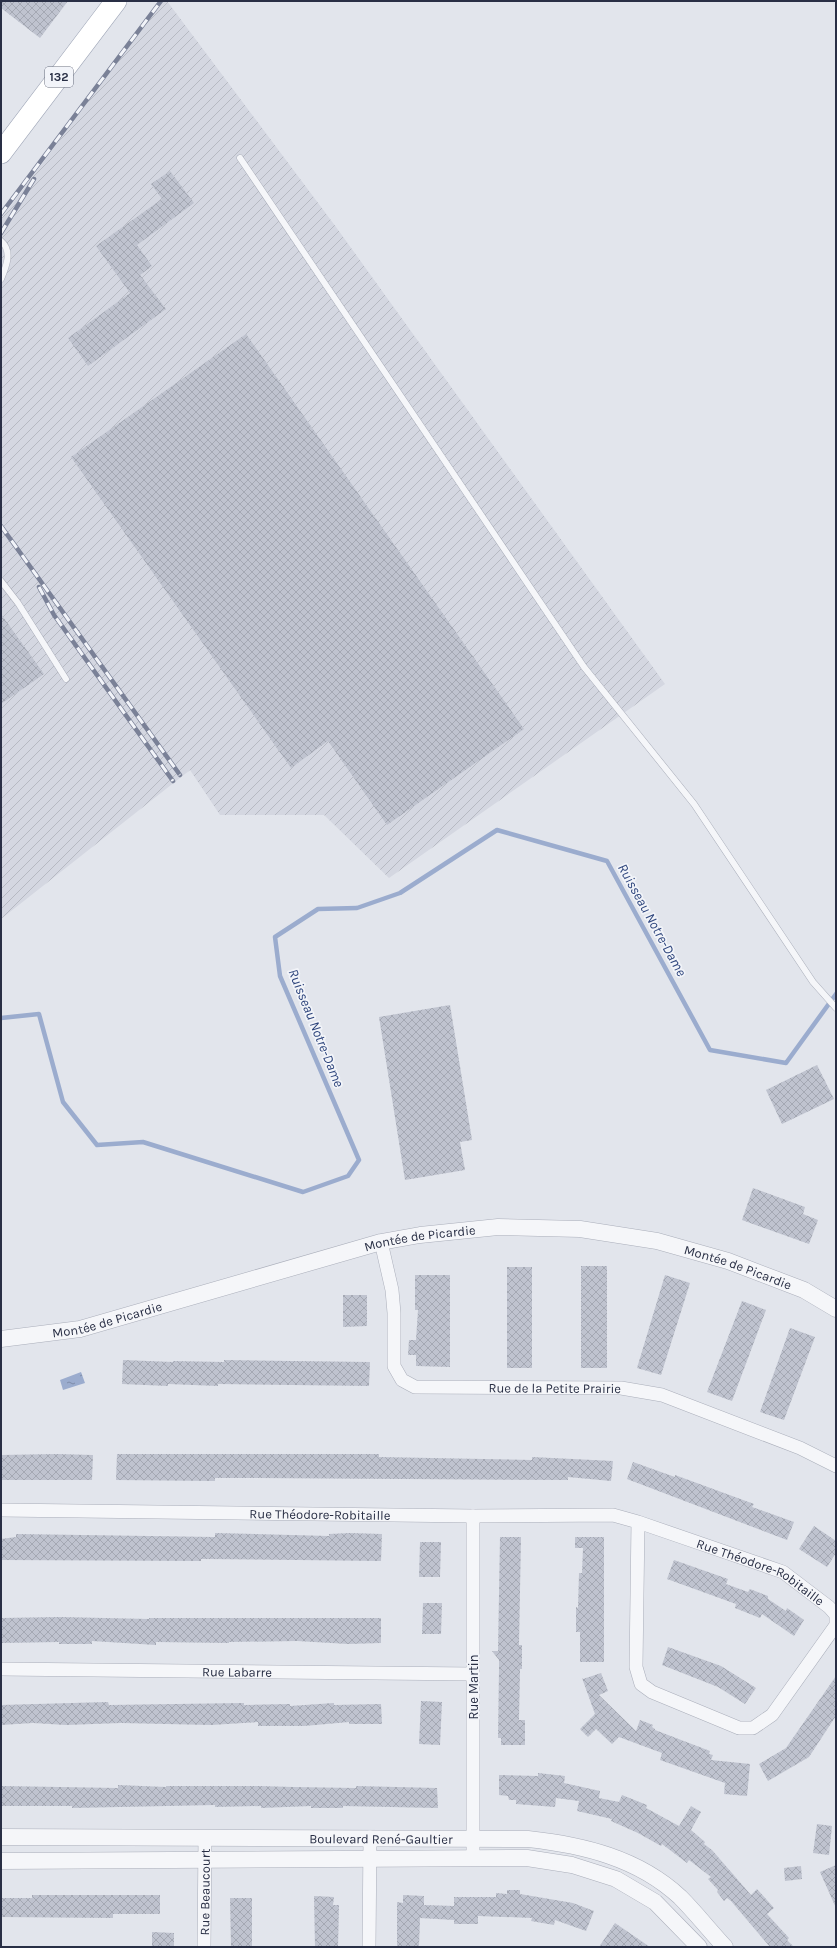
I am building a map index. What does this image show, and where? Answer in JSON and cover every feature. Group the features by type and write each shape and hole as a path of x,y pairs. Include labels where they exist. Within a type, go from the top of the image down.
{"main road":[{"name":"132","path":"1,153 116,1"}],"street":[{"name":"Montée de Picardie","path":"1,1339 80,1329 381,1242 420,1235 498,1227 580,1229 657,1241 728,1261 804,1290 836,1309"},
{"name":"Rue de la Petite Prairie","path":"381,1242 392,1290 394,1314 394,1366 402,1380 415,1387 621,1388 662,1395 806,1450 836,1466"},
{"name":"Rue Théodore-Robitaille","path":"1,1510 473,1516 613,1515 638,1522 783,1572 829,1607 836,1615 836,1625 772,1715 753,1728 740,1728 652,1692 641,1684 636,1667 638,1522"},
{"name":"Rue Martin","path":"473,1516 473,1858"},
{"name":"Rue Labarre","path":"1,1668 473,1674"},
{"name":"Boulevard René-Gaultier","path":"1,1837 370,1837 528,1839 568,1843 616,1857 647,1873 679,1896 725,1947"},
{"name":"Rue Beaucourt","path":"204,1947 205,1837"},
{"path":"369,1947 370,1837"},
{"name":"Boulevard René-Gaultier","path":"1,1861 527,1858 572,1865 616,1880 655,1902 699,1947"}],"lane":[{"path":"240,158 584,667 694,804 813,982 836,1008"},
{"path":"1,241 5,244 8,257 1,279"},
{"path":"1,581 18,603 66,679"}],"shaded area":[{"path":"163,1 167,1 336,227 665,684 389,878 324,815 220,815 190,770 1,919 1,219"}],"water":[{"path":"81,1372 85,1383 63,1390 60,1380"}],"building":[{"path":"1,1 68,1 40,38 1,8"},
{"path":"170,171 194,203 137,245 152,266 140,275 166,309 88,366 68,338 130,293 96,246 162,199 151,184"},
{"path":"246,334 524,729 387,825 328,741 291,768 71,457"},
{"path":"1,614 44,674 1,704"},
{"path":"450,1005 472,1140 460,1142 465,1170 405,1180 379,1017"},
{"path":"817,1065 834,1099 782,1124 766,1090"},
{"path":"753,1188 805,1207 803,1214 818,1220 809,1244 742,1220"},
{"path":"581,1266 607,1266 607,1368 581,1368"},
{"path":"507,1267 532,1267 532,1368 507,1368"},
{"path":"415,1275 450,1275 450,1367 416,1366 416,1355 408,1355 409,1340 416,1340 418,1310 415,1310"},
{"path":"665,1275 690,1283 661,1375 637,1368"},
{"path":"343,1295 367,1295 367,1326 343,1327"},
{"path":"742,1301 766,1310 732,1401 707,1392"},
{"path":"790,1328 815,1337 784,1420 760,1412"},
{"path":"123,1360 173,1362 224,1362 224,1360 370,1362 369,1386 218,1384 218,1386 168,1384 168,1386 122,1384"},
{"path":"117,1454 379,1454 379,1457 532,1460 532,1457 613,1461 611,1481 568,1477 568,1480 215,1478 215,1481 116,1480"},
{"path":"1,1455 93,1455 92,1480 1,1480"},
{"path":"633,1462 675,1477 675,1475 754,1504 752,1507 794,1522 787,1540 627,1479"},
{"path":"814,1526 836,1541 836,1553 827,1567 799,1549"},
{"path":"215,1533 329,1536 329,1534 350,1533 382,1534 381,1561 201,1559 201,1561 1,1560 1,1539 16,1537 16,1534 215,1537"},
{"path":"500,1537 521,1537 519,1645 522,1645 522,1669 520,1669 519,1720 525,1720 525,1745 501,1745 501,1738 498,1738 499,1660 492,1651 498,1651"},
{"path":"575,1537 604,1537 604,1662 580,1662 580,1632 576,1632 576,1607 578,1608 579,1573 582,1573 583,1548 575,1548"},
{"path":"420,1542 441,1542 440,1577 419,1577"},
{"path":"674,1560 728,1579 726,1584 748,1592 750,1589 768,1596 768,1599 786,1611 787,1608 804,1620 794,1636 762,1614 760,1618 735,1608 736,1604 667,1579"},
{"path":"423,1603 442,1603 441,1634 422,1634"},
{"path":"60,1617 149,1619 381,1618 381,1643 348,1644 297,1641 229,1643 156,1642 156,1645 92,1641 92,1644 59,1644 59,1642 1,1643 1,1618"},
{"path":"668,1647 721,1666 756,1688 745,1704 718,1687 662,1665"},
{"path":"601,1673 608,1691 599,1695 636,1731 640,1720 653,1725 652,1727 655,1730 710,1751 709,1754 713,1755 711,1760 750,1764 747,1796 724,1794 725,1783 660,1760 662,1753 619,1737 612,1744 596,1729 588,1737 580,1729 595,1714 582,1678 583,1679"},
{"path":"836,1676 836,1716 809,1757 768,1781 759,1764 786,1748"},
{"path":"421,1701 442,1702 440,1745 419,1744"},
{"path":"108,1702 109,1705 244,1703 244,1705 290,1704 290,1706 334,1703 334,1705 381,1704 382,1724 349,1724 349,1722 304,1726 258,1726 258,1722 211,1725 121,1723 66,1725 33,1723 1,1725 1,1705"},
{"path":"538,1773 565,1776 564,1783 600,1791 599,1798 619,1802 622,1795 647,1805 646,1808 679,1826 691,1806 701,1812 691,1830 705,1842 704,1844 712,1850 751,1895 757,1889 774,1908 767,1914 789,1938 787,1940 794,1947 770,1947 731,1901 727,1898 724,1901 717,1892 718,1890 708,1879 711,1877 689,1860 687,1863 662,1844 661,1846 638,1833 611,1821 612,1819 577,1811 579,1801 556,1798 555,1807 516,1804 516,1800 509,1800 508,1796 499,1795 499,1775 538,1776"},
{"path":"118,1785 166,1787 259,1786 356,1788 356,1786 437,1788 438,1808 343,1806 343,1808 311,1808 311,1806 261,1808 261,1806 215,1807 215,1805 72,1808 72,1806 1,1806 1,1786 118,1788"},
{"path":"817,1824 832,1826 829,1855 813,1853"},
{"path":"836,1865 836,1908 820,1872"},
{"path":"801,1866 802,1879 785,1881 784,1868"},
{"path":"507,1890 520,1890 520,1894 573,1903 594,1911 586,1931 555,1920 554,1925 531,1921 532,1918 478,1916 478,1924 454,1924 454,1920 420,1918 419,1947 397,1947 397,1902 403,1903 403,1895 424,1896 424,1905 454,1906 454,1897 496,1897 496,1893 507,1894"},
{"path":"32,1895 160,1895 160,1914 113,1914 113,1918 1,1917 1,1898 32,1898"},
{"path":"314,1896 334,1897 333,1905 339,1905 338,1947 315,1947"},
{"path":"230,1898 252,1898 252,1947 231,1947"},
{"path":"615,1923 650,1947 599,1947"},
{"path":"152,1932 174,1933 174,1947 152,1947"}],"waterway":[{"name":"Ruisseau Notre-Dame","path":"1,1018 39,1014 63,1102 97,1145 143,1142 303,1192 348,1176 359,1160 280,976 275,937 318,909 357,908 400,893 497,830 607,861 710,1050 786,1063 836,994"}],"railway":[{"path":"1,214 161,1"},
{"path":"1,233 34,179"},
{"path":"1,526 180,775"},
{"path":"39,587 54,615 173,781"}]}
